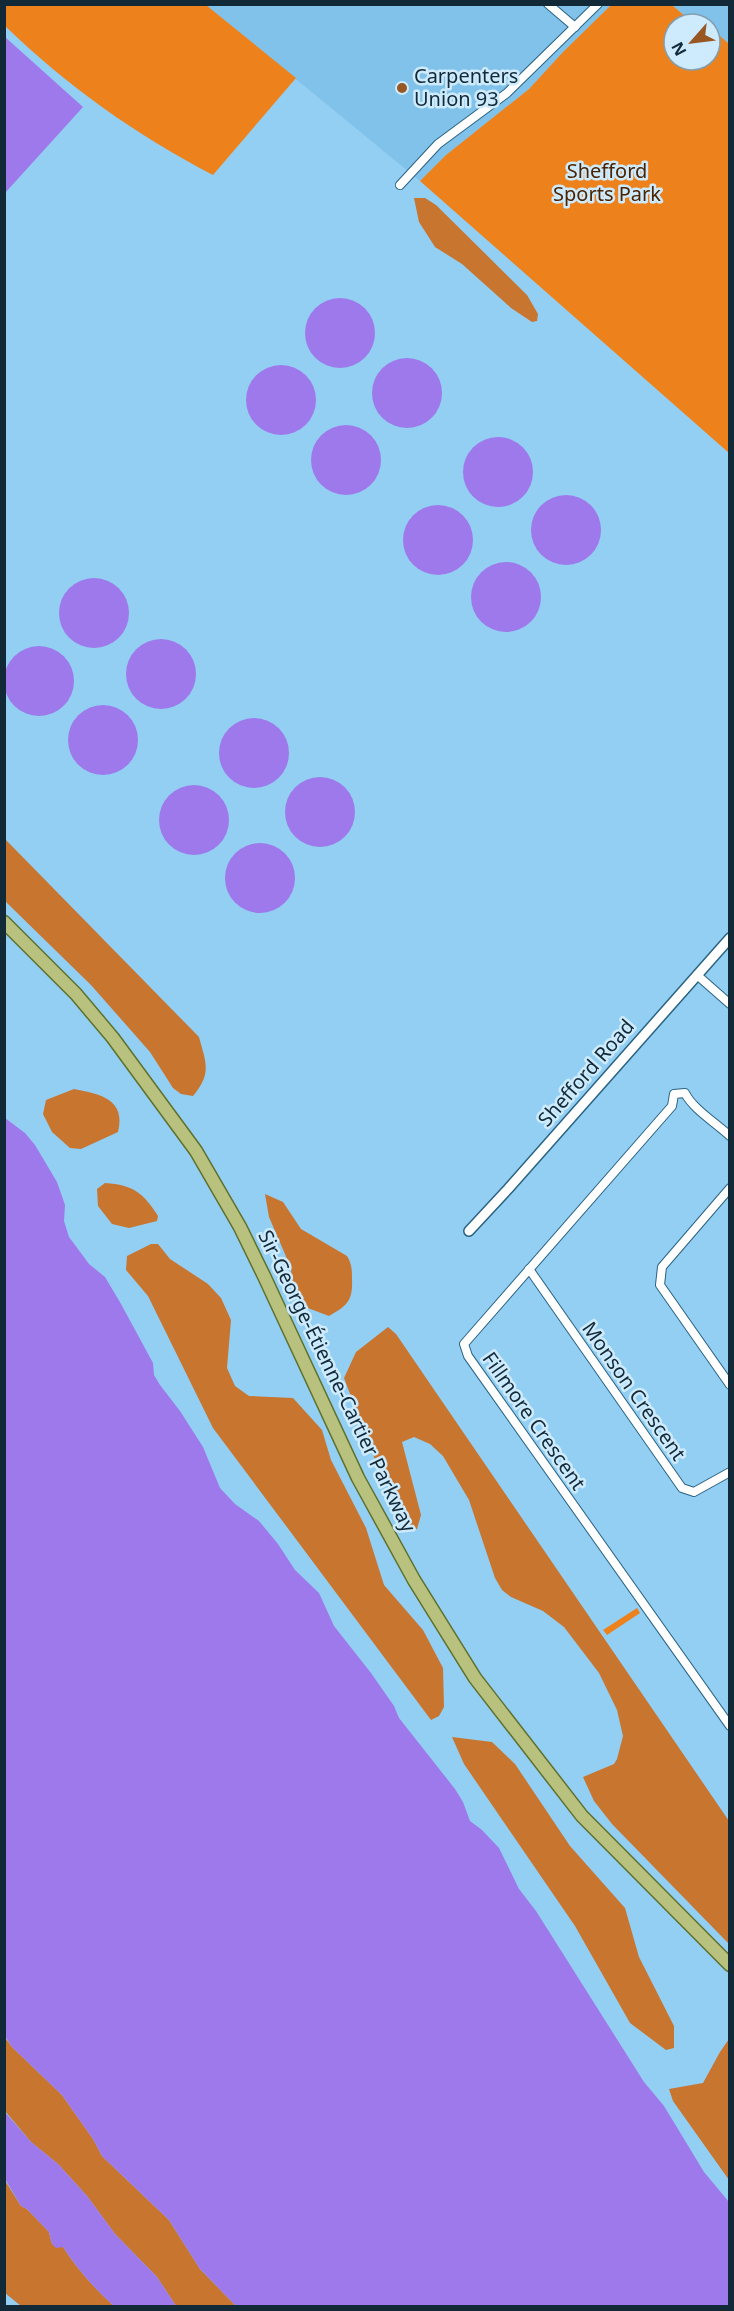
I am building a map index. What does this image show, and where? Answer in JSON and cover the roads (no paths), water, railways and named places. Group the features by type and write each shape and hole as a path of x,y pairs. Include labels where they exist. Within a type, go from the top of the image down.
{"main road":[{"name":"Sir-George-Étienne-Cartier Parkway","path":"4,922 76,994 113,1038 196,1151 240,1227 358,1478 414,1580 475,1678 582,1815 729,1965"}],"street":[{"path":"548,4 575,27"},
{"path":"400,185 438,144 507,93 598,4"},
{"name":"Shefford Road","path":"469,1231 508,1190 729,938"},
{"path":"697,975 729,1004"},
{"name":"Fillmore Crescent","path":"729,1136 705,1113 690,1103 685,1093 674,1094 672,1106 464,1344 468,1356 729,1726"},
{"path":"729,1188 662,1267 660,1286 729,1384"},
{"name":"Monson Crescent","path":"529,1269 682,1488 694,1492 729,1472"}],"place":[{"name":"Carpenters Union 93","path":"402,88"}],"park label":[{"name":"Shefford Sports Park","path":"607,182"}]}
